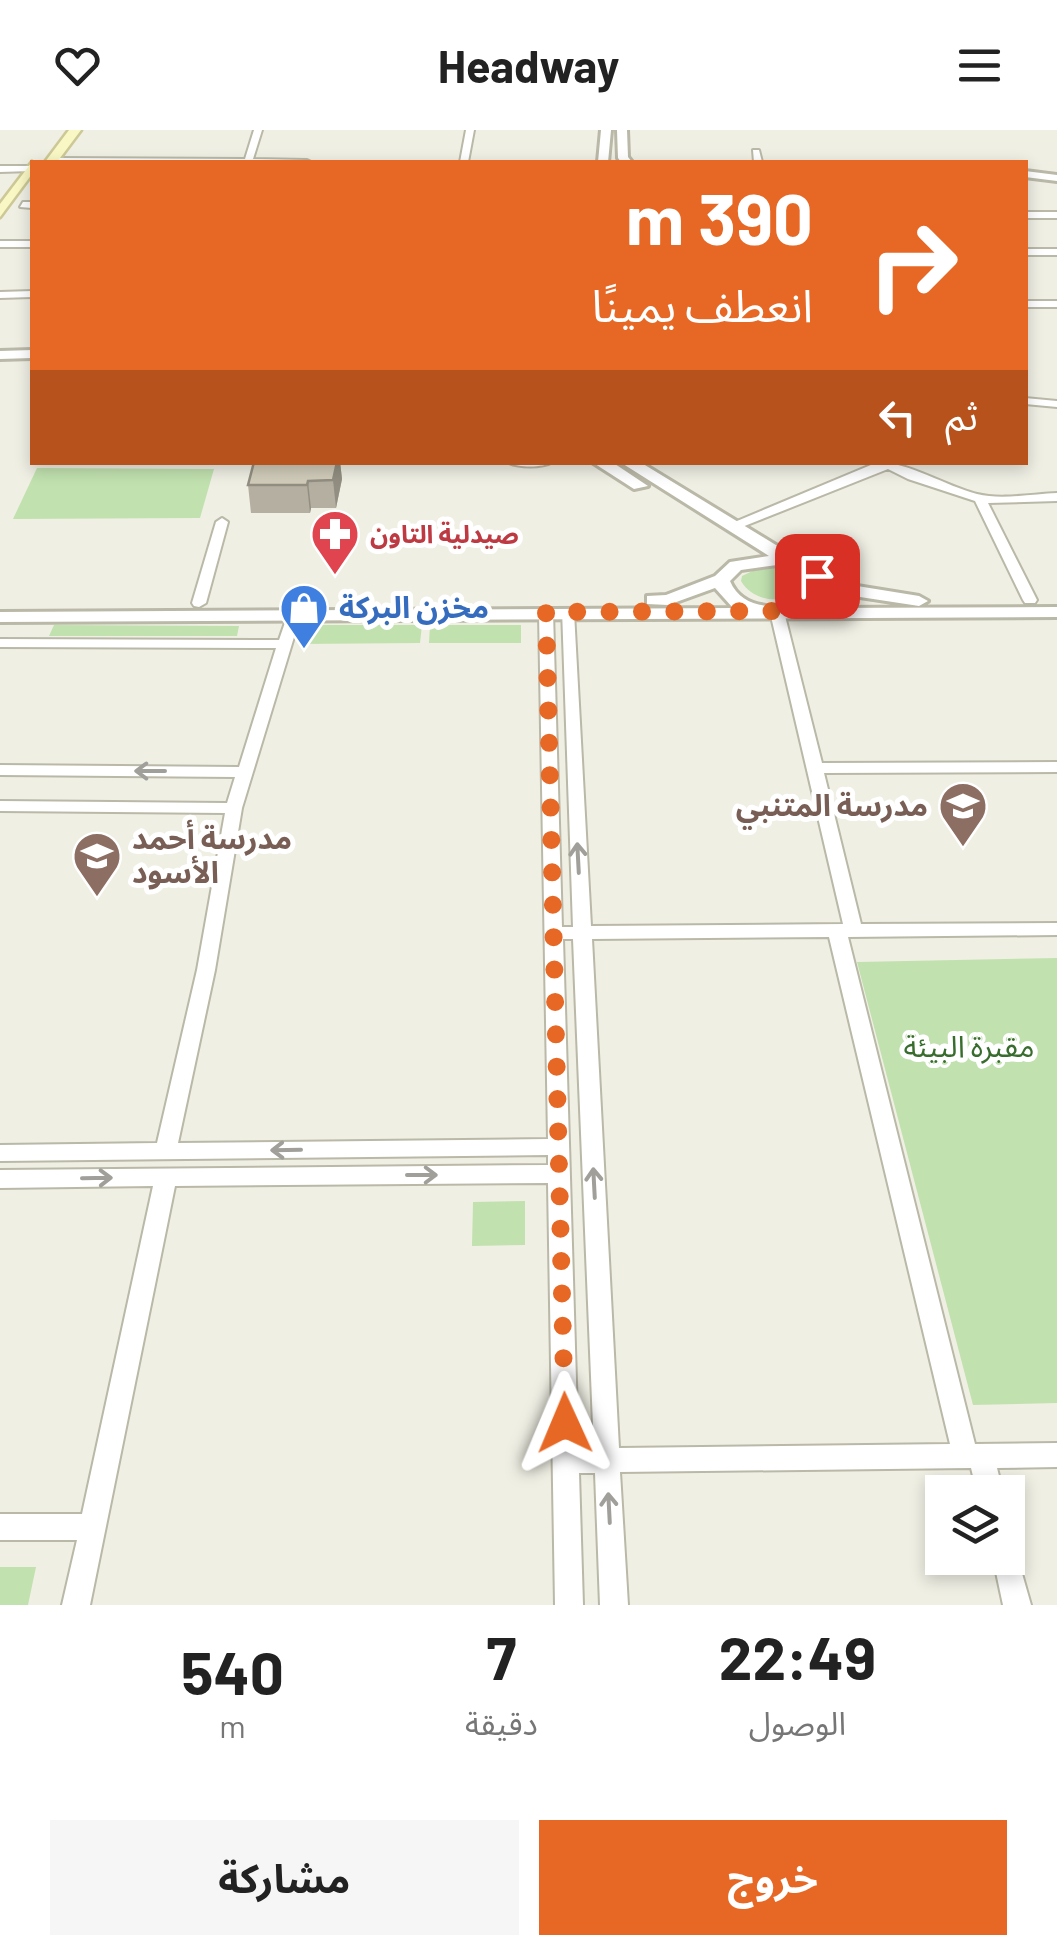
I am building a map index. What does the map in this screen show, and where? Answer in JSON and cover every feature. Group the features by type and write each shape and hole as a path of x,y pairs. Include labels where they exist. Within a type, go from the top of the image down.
{"main road":[{"path":"38,160 58,130"},
{"path":"53,160 75,130"},
{"path":"0,213 30,171"},
{"path":"0,236 28,205"}],"street":[{"path":"249,160 258,130"},
{"path":"464,160 470,130"},
{"path":"603,160 606,130"},
{"path":"622,130 625,160"},
{"path":"0,169 30,167"},
{"path":"1028,176 1057,180"},
{"path":"1028,215 1057,216"},
{"path":"0,244 30,244"},
{"path":"1028,252 1057,252"},
{"path":"0,295 30,294"},
{"path":"1028,304 1056,305"},
{"path":"0,351 30,351"},
{"path":"1028,401 1057,404"},
{"path":"605,465 725,536 736,566"},
{"path":"633,465 793,564 847,590 913,600 1057,600"},
{"path":"732,526 881,465"},
{"path":"891,465 980,499 1057,498"},
{"path":"980,499 1030,600"},
{"path":"200,603 222,522"},
{"path":"0,605 668,600 722,580 736,566 762,560 793,564"},
{"path":"722,580 730,598 759,610 777,612 793,611 817,601 822,585 817,576"},
{"path":"556,612 554,933 569,1605"},
{"path":"556,612 582,933 614,1605"},
{"path":"777,612 814,768 846,931 973,1456 982,1475"},
{"path":"0,616 1057,612"},
{"path":"166,1151 206,970 234,808 294,614"},
{"path":"30,643 41,616"},
{"path":"0,643 287,644"},
{"path":"814,768 1057,767"},
{"path":"0,770 247,772"},
{"path":"0,806 234,808"},
{"path":"554,933 1057,929"},
{"path":"0,1153 558,1148"},
{"path":"0,1179 559,1174"},
{"path":"76,1605 166,1178"},
{"path":"566,1461 1057,1455"},
{"path":"0,1527 93,1527"},
{"path":"1010,1575 1017,1605"}],"green space":[{"path":"37,468 214,469 200,518 13,519"},
{"path":"763,566 783,567 805,580 804,590 779,599 754,594 741,581 742,576"},
{"path":"54,625 239,626 237,636 49,636"},
{"path":"302,625 422,625 420,643 299,644"},
{"path":"430,625 521,625 521,643 429,643"},
{"name":"مقبرة البيئة","path":"1057,958 1057,1403 973,1405 857,962"},
{"path":"525,1201 525,1245 472,1246 473,1202"},
{"path":"0,1567 36,1567 28,1605 0,1605"}],"building":[{"path":"253,465 336,465 333,480 308,481 307,485 248,485"}],"place":[{"name":"صيدلية التاون","path":"335,576"},
{"name":"مخزن البركة","path":"304,650"},
{"name":"مدرسة المتنبي","path":"963,848"},
{"name":"مدرسة أحمد الأسود","path":"97,898"}],"route":[{"path":"565,1423 546,612 793,611 817,601 822,593 817,576"}]}
